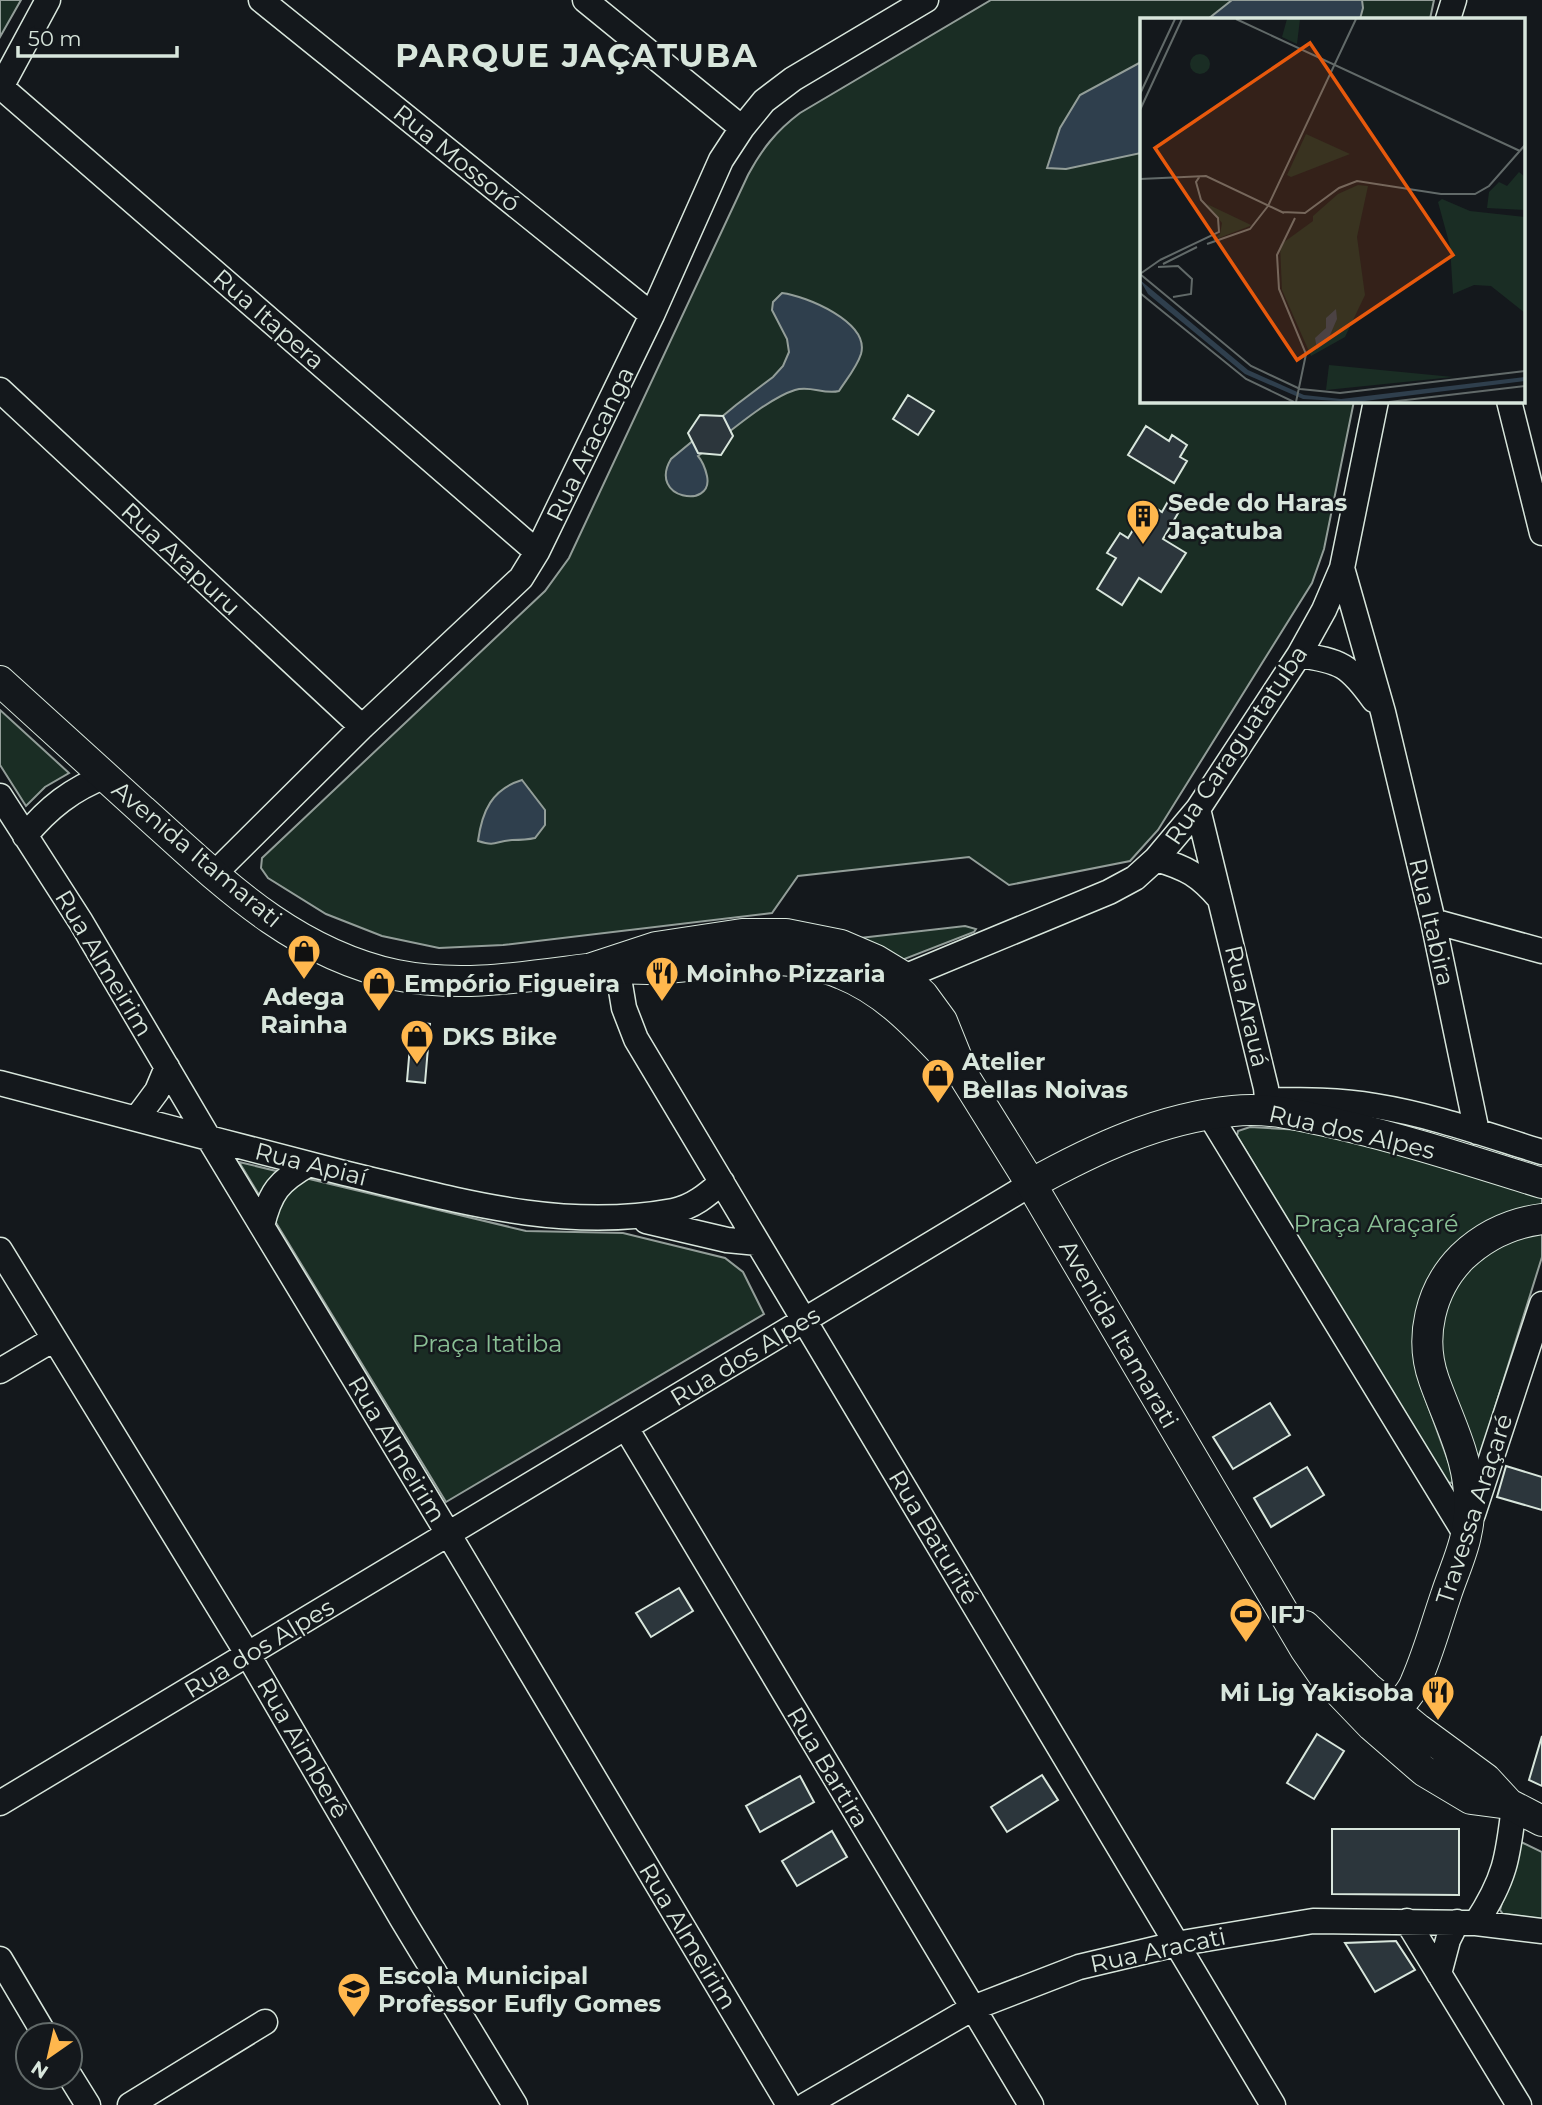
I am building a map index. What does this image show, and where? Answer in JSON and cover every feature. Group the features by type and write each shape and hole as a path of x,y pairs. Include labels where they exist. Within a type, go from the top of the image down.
{"main road":[{"name":"Avenida Itamarati","path":"0,682 265,918 312,946 396,975 471,982 607,966 659,969 786,959 815,963 860,982 891,1003 923,1032 965,1078"},
{"name":"Avenida Itamarati","path":"607,966 656,947 742,934 786,934 841,945 876,960 904,977 923,995 942,1021 965,1078 1031,1184 1270,1591 1323,1675 1400,1752 1443,1783 1471,1799 1512,1805"},
{"path":"815,963 843,966 885,980 893,981 904,977"},
{"name":"Rua dos Alpes","path":"1031,1184 1130,1135 1188,1118 1268,1105 1357,1128 1542,1183"},
{"path":"1466,1535 1469,1494 1465,1473 1451,1422 1433,1379 1428,1357 1432,1307 1442,1281 1474,1245 1519,1222 1542,1219"},
{"name":"Travessa Araçaré","path":"1395,1709 1415,1684 1466,1535"},
{"name":"Avenida Itamarati","path":"1270,1591 1359,1678 1435,1743 1486,1779 1512,1805 1542,1821"},
{"path":"1345,1699 1367,1711 1381,1713 1395,1709"}],"street":[{"path":"0,88 48,0"},
{"name":"Rua Mossoró","path":"261,0 652,315"},
{"path":"585,0 742,128"},
{"path":"1448,18 1454,0"},
{"name":"Rua Aracanga","path":"214,874 362,727 520,578 537,552 652,315 721,160 742,128 764,101 793,79 912,3"},
{"name":"Rua Itapera","path":"0,88 537,552"},
{"name":"Rua Arapuru","path":"0,390 362,727"},
{"name":"Rua Caraguatatuba","path":"904,977 1109,892 1135,878 1156,859 1198,809 1299,655 1324,610 1342,568 1376,402"},
{"path":"1508,402 1541,522"},
{"name":"Rua Itabira","path":"1342,568 1383,712 1433,921 1478,1132"},
{"name":"Rua Itabira","path":"1299,655 1325,658 1343,665 1358,677 1383,712"},
{"path":"25,836 58,801 81,786 106,776"},
{"name":"Rua Almeirim","path":"0,796 81,922 789,2105"},
{"name":"Rua Arauá","path":"1198,809 1268,1105"},
{"path":"1156,859 1195,874 1222,903"},
{"path":"1433,921 1542,951"},
{"name":"Rua Baturité","path":"607,966 636,1039 1273,2105"},
{"path":"136,1118 157,1091 167,1067"},
{"name":"Rua Apiaí","path":"0,1083 493,1209 559,1217 625,1217 687,1207 704,1198 722,1182"},
{"name":"Rua dos Alpes","path":"1268,1105 1348,1102 1478,1132 1542,1152"},
{"path":"1209,1114 1466,1535"},
{"path":"262,1226 266,1208 280,1183 309,1164"},
{"name":"Rua dos Alpes","path":"0,1803 1031,1184"},
{"name":"Rua Apiaí","path":"625,1217 727,1240 758,1242"},
{"name":"Rua Aimberê","path":"0,1250 248,1655 402,1919 516,2105"},
{"name":"Travessa Araçaré","path":"1466,1535 1542,1304"},
{"path":"0,1371 54,1339"},
{"name":"Rua Bartira","path":"626,1428 1031,2105"},
{"path":"1439,1974 1448,1940 1467,1922 1501,1881 1510,1844 1512,1805"},
{"path":"1406,1921 1519,2105"},
{"name":"Rua Aracati","path":"806,2105 973,2007 1079,1967 1176,1944 1313,1922 1467,1922 1542,1931"},
{"path":"0,1959 38,2021"},
{"path":"130,2105 265,2022"}],"green space":[{"path":"0,0 21,0 0,37"},
{"path":"991,0 1434,0 1430,18 1140,18 1140,402 1354,402 1324,549 1312,583 1158,830 1130,861 1009,885 969,857 798,876 772,913 503,945 439,948 382,936 326,914 268,878 261,868 262,858 545,591 569,558 748,175 770,141 800,113"},
{"path":"0,710 69,773 45,787 26,806 0,765"},
{"path":"965,926 976,929 902,960 851,939"},
{"name":"Praça Araçaré","path":"1250,1127 1321,1131 1542,1195 1542,1207 1461,1238 1421,1387 1451,1469 1452,1483 1445,1482 1237,1136 1238,1131"},
{"name":"Praça Itatiba","path":"239,1162 526,1231 623,1233 725,1258 743,1272 764,1314 446,1502"},
{"name":"Praça Araçaré","path":"1542,1232 1542,1257 1481,1457 1477,1459 1442,1370 1441,1318 1461,1274 1498,1244"},
{"path":"1519,1841 1542,1852 1542,1919 1503,1914 1500,1910"}],"water":[{"path":"1232,0 1362,0 1363,8 1360,18 1209,18"},
{"path":"1140,63 1140,153 1066,169 1047,168 1060,128 1080,95"},
{"path":"782,293 820,305 846,321 856,331 861,342 861,354 857,364 839,391 795,390 758,410 698,456 707,476 706,487 701,493 692,496 674,491 667,483 666,473 671,459 783,366 789,352 787,339 772,310 773,302"},
{"path":"522,780 545,810 545,825 535,838 493,844 478,841 482,820 490,803 503,789"}],"building":[{"path":"908,395 934,411 918,435 893,419"},
{"path":"700,415 723,416 733,436 721,455 698,453 688,433"},
{"path":"1146,426 1169,441 1172,435 1187,445 1180,457 1187,461 1174,483 1128,455"},
{"name":"Sede do Haras Jaçatuba","path":"1171,496 1184,503 1163,539 1186,553 1161,592 1139,578 1122,605 1097,589 1116,558 1107,553 1120,533 1128,538 1149,504 1162,512"},
{"name":"DKS Bike","path":"412,1022 430,1024 425,1083 407,1081"},
{"path":"1270,1403 1290,1435 1233,1469 1213,1437"},
{"path":"1506,1466 1542,1477 1542,1510 1497,1497"},
{"path":"1307,1467 1324,1495 1271,1527 1254,1498"},
{"path":"679,1588 693,1611 651,1637 636,1613"},
{"path":"1317,1734 1344,1751 1314,1799 1287,1783"},
{"path":"1542,1736 1542,1786 1529,1780"},
{"path":"1042,1775 1058,1800 1007,1832 991,1807"},
{"path":"800,1776 814,1802 760,1832 746,1806"},
{"path":"1332,1829 1459,1829 1459,1895 1332,1894"},
{"path":"832,1831 847,1857 797,1886 782,1861"},
{"path":"1396,1941 1415,1970 1375,1992 1345,1943"}],"place":[{"name":"Sede do Haras Jaçatuba","path":"1143,546"},
{"name":"Adega Rainha","path":"304,981"},
{"name":"Moinho Pizzaria","path":"662,1003"},
{"name":"Empório Figueira","path":"379,1013"},
{"name":"DKS Bike","path":"417,1066"},
{"name":"Atelier Bellas Noivas","path":"938,1105"},
{"name":"IFJ","path":"1246,1644"},
{"name":"Mi Lig Yakisoba","path":"1438,1722"},
{"name":"Escola Municipal Professor Eufly Gomes","path":"354,2019"}],"district":[{"name":"PARQUE JAÇATUBA","path":"577,55"}]}
